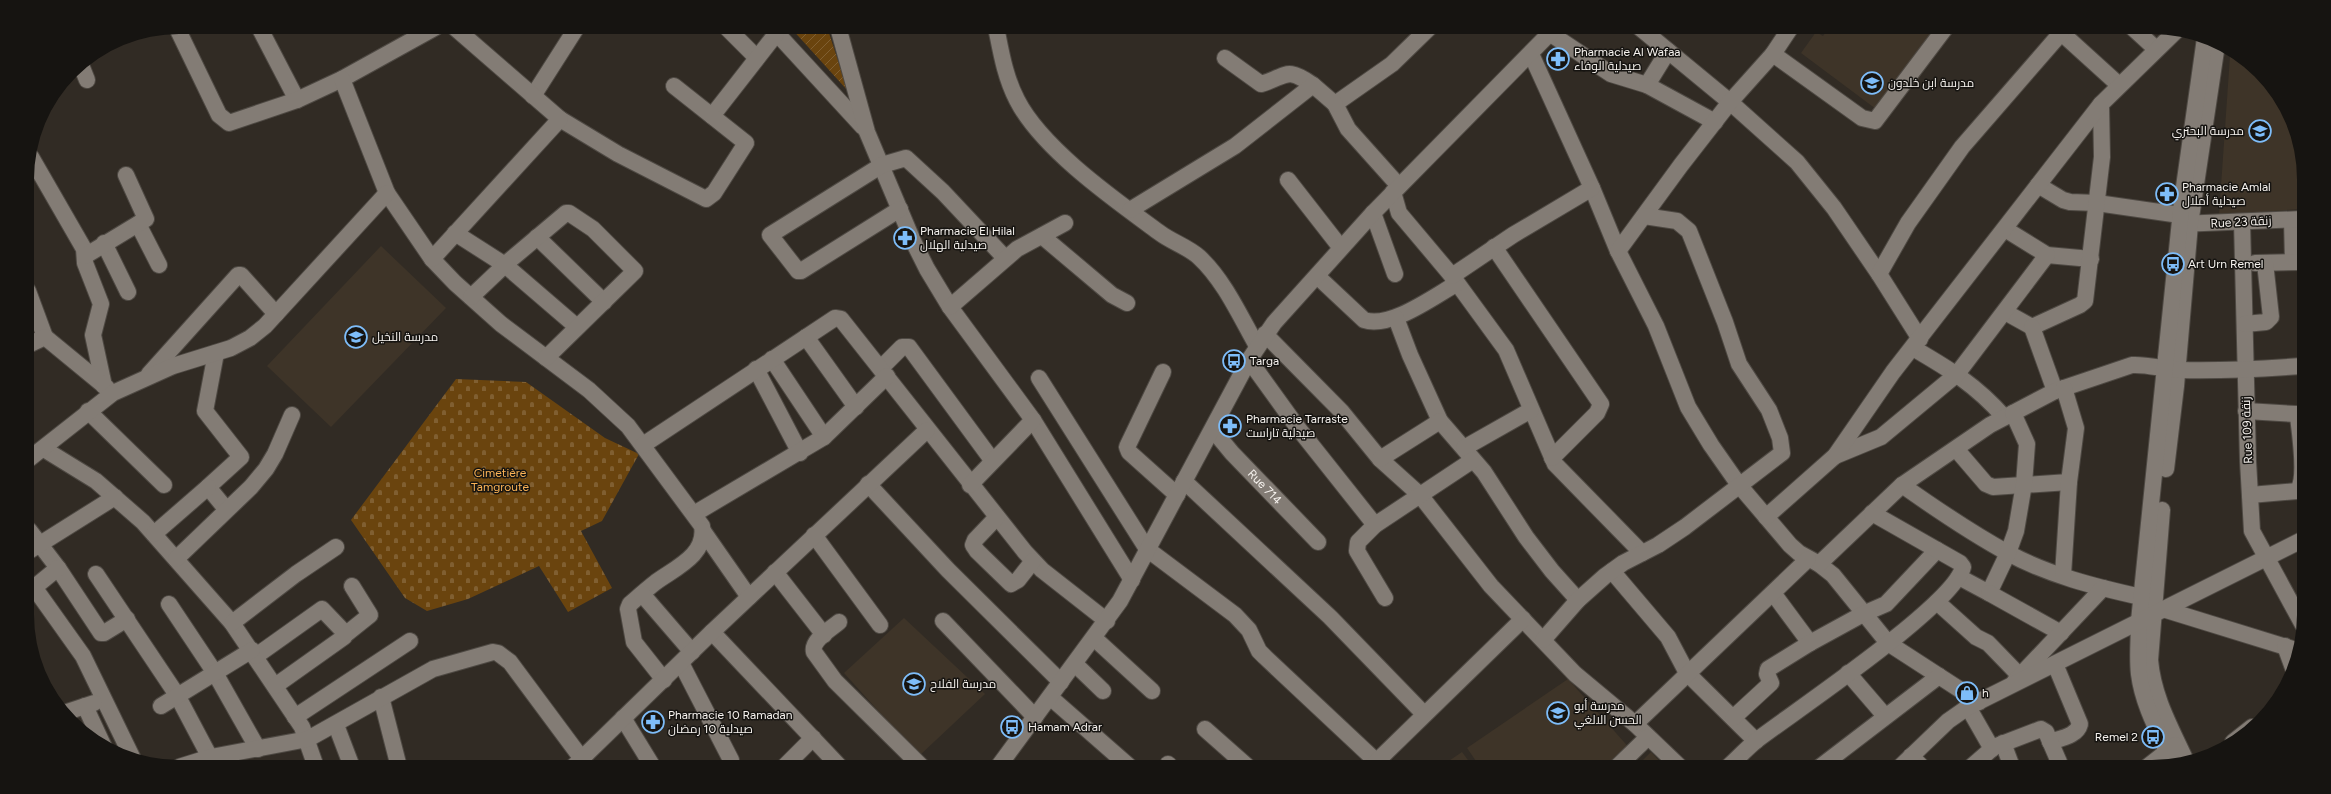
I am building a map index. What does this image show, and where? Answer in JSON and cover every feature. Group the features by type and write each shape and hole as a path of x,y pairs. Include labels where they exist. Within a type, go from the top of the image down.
{"street":[{"path":"180,34 218,115 223,120 229,122 236,122 297,100 342,79 423,34"},
{"path":"264,34 297,100"},
{"path":"462,34 560,118 618,154 706,199 714,193 746,144 674,86"},
{"path":"533,96 573,34"},
{"path":"733,34 758,58"},
{"path":"712,116 758,58 772,34"},
{"path":"778,34 867,132"},
{"path":"840,34 867,132 923,262 950,307 1033,420 1132,580"},
{"path":"998,34 1010,83 1028,119 1062,154 1130,210 1166,237 1192,252 1204,262 1261,340 1341,410 1380,459 1420,495 1467,558 1523,620 1574,674 1635,724 1673,760"},
{"path":"1335,104 1396,61 1423,34"},
{"path":"1003,760 1107,621 1132,580 1147,549 1261,340 1373,213 1550,34"},
{"path":"1559,34 1611,74 1647,85 1715,122"},
{"path":"1647,34 1730,102 1797,162 1834,208 1879,274 1916,343 1986,396 2008,415 2027,444 2024,484 2016,531 2008,553 1989,593"},
{"path":"1618,251 1730,102 1773,54 1780,34"},
{"path":"1773,54 1862,118 1875,121 1941,34"},
{"path":"1879,274 1908,223 1962,147 2055,34"},
{"path":"2062,34 2118,85"},
{"path":"2140,34 2156,49"},
{"path":"1766,517 1835,456 1893,372 2101,104 2118,85 2171,35"},
{"path":"2159,760 2173,752 2152,680 2150,660 2152,615 2164,480 2183,221 2204,44"},
{"path":"2183,221 2216,49"},
{"path":"1647,85 1668,51"},
{"path":"1531,54 1592,188 1618,251 1656,326 1688,407 1711,446 1739,485 1790,545 1833,575 1863,614 1888,643 1939,676 1974,705 2007,760"},
{"path":"1224,58 1261,84 1291,73 1297,74 1313,85 1335,104 1348,129 1396,189 1399,213 1454,280 1506,350 1552,458 1561,470 1642,553"},
{"path":"83,70 87,80"},
{"path":"342,79 387,193 432,259 501,324 609,407 628,426 694,514 702,526 703,532 749,597"},
{"path":"1130,210 1235,146 1313,85"},
{"path":"2032,327 2083,303 2086,297 2102,157 2101,104"},
{"path":"432,259 560,118"},
{"path":"900,209 801,271 798,271 771,237 771,232 882,165 902,158 910,159 1006,258"},
{"path":"35,163 84,249 87,269 101,304 93,335 108,390"},
{"path":"85,256 104,243 144,220 146,216 126,175"},
{"path":"1288,180 1341,248"},
{"name":"Rue 23 زنقة","path":"2038,185 2063,200 2097,203 2183,221 2242,222 2297,219"},
{"path":"1317,276 1364,320 1373,323 1396,318 1454,280 1494,247 1592,188"},
{"path":"34,456 44,449 88,411 108,390 145,380 173,366 216,353 250,338 276,314 387,193"},
{"path":"471,297 537,237 569,213 593,229 634,268 634,274 546,358"},
{"path":"1373,213 1395,274"},
{"path":"1543,640 1578,600 1612,571 1685,527 1764,465 1775,460 1782,453 1780,438 1769,410 1739,364 1723,315 1689,231 1677,221 1644,216"},
{"name":"Rue 109 زنقة","path":"2242,222 2246,411 2252,531 2297,614"},
{"path":"950,307 1017,249 1065,223"},
{"path":"138,224 159,265"},
{"path":"2005,229 2047,255 2090,259"},
{"path":"455,233 505,265 577,327"},
{"path":"1042,236 1112,295 1127,303"},
{"path":"537,237 604,302"},
{"path":"104,243 128,292"},
{"path":"1494,247 1601,404 1597,413 1552,458"},
{"path":"1835,456 1881,437 1957,374 2047,255"},
{"path":"2244,264 2297,262"},
{"path":"2245,324 2266,322 2271,317 2265,263"},
{"path":"145,380 238,275 241,275 248,281 276,314"},
{"path":"34,307 46,338 108,390"},
{"path":"2005,312 2032,327 2076,428 2069,482 2063,575"},
{"path":"643,445 835,318 841,319 884,372 927,430 1033,561 1042,570 1107,621"},
{"path":"1396,318 1410,356 1440,421 1484,472 1504,505 1552,571 1578,600"},
{"path":"806,337 856,407"},
{"path":"34,343 46,338"},
{"path":"694,514 800,453 824,437 856,407 902,347 908,347 992,460"},
{"path":"154,534 241,457 204,411 216,353"},
{"path":"772,359 824,437"},
{"path":"1249,360 1298,428 1375,525"},
{"path":"1635,724 1773,593 1872,513 1902,485 2008,415 2059,390 2132,365 2143,364 2171,369 2246,371 2297,366"},
{"path":"756,369 800,453"},
{"path":"2171,369 2155,475 2141,596 2152,615 2292,649"},
{"path":"1163,372 1127,447 1129,452 1180,488 1330,618 1424,714"},
{"path":"1039,378 1147,549 1235,615 1249,630 1259,650 1265,657 1370,760"},
{"path":"1385,598 1356,548 1358,542 1375,525 1420,495 1468,454 1531,410"},
{"path":"88,411 164,485"},
{"path":"2246,411 2296,414 2297,416"},
{"path":"176,559 226,509 251,487 266,469 275,454 292,416"},
{"path":"970,484 1033,420"},
{"path":"1380,459 1440,421"},
{"path":"581,760 712,632 927,430"},
{"name":"Rue 714","path":"1213,430 1232,453 1318,542"},
{"path":"44,449 82,471 115,497 154,534 232,623 254,653 295,717 308,739 314,760"},
{"path":"1956,449 1989,486 1997,488 2024,484 2069,482"},
{"path":"868,484 948,570 1061,682"},
{"path":"1902,485 1939,511 2008,553 2063,575 2104,588 2141,596"},
{"path":"208,487 226,509"},
{"path":"2250,495 2297,491"},
{"path":"115,497 35,548 58,568 101,633 104,634 127,619"},
{"path":"1736,760 1756,741 1888,643 1937,602 1959,577 1962,565 1872,513"},
{"path":"997,517 975,540 973,545 977,551 1011,584 1018,580 1033,561"},
{"path":"664,680 634,642 630,628 628,610 630,604 642,594 689,560 699,544 703,532"},
{"path":"814,535 880,625"},
{"path":"1917,760 1948,721 2016,680 2055,664 2297,543"},
{"path":"232,623 296,574 336,547"},
{"path":"1733,718 1771,683 1767,674 1768,669 1810,643 1863,614 1890,602 1937,550"},
{"path":"34,589 58,568"},
{"path":"1612,571 1668,637 1687,673 1756,741"},
{"path":"775,572 824,635"},
{"path":"96,574 177,695 211,760"},
{"path":"1959,577 2061,633"},
{"path":"275,686 370,615 352,586"},
{"path":"2016,680 2104,588"},
{"path":"34,591 83,656 106,700 129,751"},
{"path":"1773,593 1810,643"},
{"path":"642,594 692,652"},
{"path":"1937,602 1976,637 1988,643 2016,680"},
{"path":"169,604 215,673 258,750"},
{"path":"160,706 215,673 254,653 322,609 345,635"},
{"path":"1378,760 1523,620"},
{"path":"943,621 1035,717"},
{"path":"839,622 813,647 818,658 835,680 915,760"},
{"path":"712,632 833,760"},
{"path":"1094,638 1152,691"},
{"path":"295,717 410,641"},
{"path":"220,760 308,739 336,725 380,697 433,669 487,653 498,652 510,662 576,760"},
{"path":"680,663 731,760"},
{"path":"1075,664 1103,691"},
{"path":"2050,742 2073,734 2078,730 2080,724 2055,664"},
{"path":"1848,673 1885,716"},
{"path":"1829,760 1939,676"},
{"path":"380,697 397,760"},
{"path":"1050,697 1122,760"},
{"path":"70,711 106,700"},
{"path":"85,706 99,736"},
{"path":"623,718 649,760"},
{"path":"336,725 349,760"},
{"path":"1205,729 1240,760"},
{"path":"1980,760 1998,746 2041,729 2046,732 2058,760"},
{"path":"1624,760 1648,737"},
{"path":"791,760 813,738"}],"shaded area":[{"name":"مدرسة ابن خلدون","path":"1815,34 1823,36 1825,34 1940,34 1880,112 1801,53"},
{"name":"مدرسة البحتري","path":"2230,57 2248,70 2261,83 2278,107 2286,124 2296,160 2297,209 2219,215"},
{"name":"مدرسة النخيل","path":"381,246 446,308 331,427 267,366"},
{"name":"مدرسة الفلاح","path":"904,618 985,694 919,756 844,673"},
{"name":"مدرسة أبو الحسن الالغي","path":"1568,679 1632,751 1622,760 1475,760 1467,748"},
{"path":"1462,752 1468,760 1450,760"},
{"path":"1651,752 1658,760 1643,760"}],"green space":[{"path":"796,34 829,34 848,91"},
{"name":"Cimetière Tamgroute","path":"456,379 526,382 605,438 639,454 602,521 581,531 612,588 568,612 539,566 468,599 427,611 405,598 351,520"}],"place":[{"name":"Pharmacie Al Wafaa صيدلية الوفاء","path":"1558,59"},
{"name":"مدرسة ابن خلدون","path":"1872,83"},
{"name":"مدرسة البحتري","path":"2260,131"},
{"name":"Pharmacie Amlal صيدلية أملال","path":"2167,194"},
{"name":"Pharmacie El Hilal صيدلية الهلال","path":"905,238"},
{"name":"Art Urn Remel","path":"2173,264"},
{"name":"مدرسة النخيل","path":"356,337"},
{"name":"Targa","path":"1234,361"},
{"name":"Pharmacie Tarraste صيدلية تاراست","path":"1230,426"},
{"name":"مدرسة الفلاح","path":"914,684"},
{"name":"h","path":"1967,693"},
{"name":"مدرسة أبو الحسن الالغي","path":"1558,713"},
{"name":"Pharmacie 10 Ramadan صيدلية 10 رمضان","path":"653,722"},
{"name":"Hamam Adrar","path":"1012,727"},
{"name":"Remel 2","path":"2153,737"}]}
